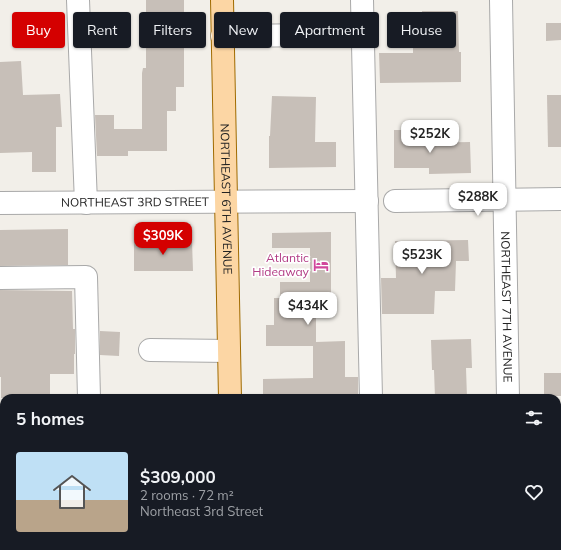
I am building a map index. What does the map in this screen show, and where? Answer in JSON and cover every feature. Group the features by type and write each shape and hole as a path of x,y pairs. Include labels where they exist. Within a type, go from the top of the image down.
{"main road":[{"name":"NORTHEAST 6TH AVENUE","path":"222,0 222,12"},
{"name":"NORTHEAST 6TH AVENUE","path":"222,48 230,394"}],"street":[{"path":"78,0 86,204"},
{"path":"362,0 371,394"},
{"name":"NORTHEAST 7TH AVENUE","path":"501,0 508,394"},
{"path":"395,201 561,199"},
{"name":"NORTHEAST 3RD STREET","path":"0,204 366,201"},
{"path":"0,278 86,277 89,394"},
{"path":"150,350 229,350"}],"building":[{"path":"146,0 184,0 184,12 146,12"},
{"path":"458,11 459,52 461,52 461,82 380,83 379,53 413,53 413,48 456,48 456,12 422,12"},
{"path":"546,23 561,23 561,40 546,41"},
{"path":"146,48 184,48 184,87 176,87 176,111 167,111 167,151 128,151 128,156 97,156 95,115 114,115 114,129 142,129 142,73 143,68 146,68"},
{"path":"21,61 23,95 60,94 62,127 56,127 56,172 32,172 32,152 0,153 0,62"},
{"path":"547,95 561,95 561,147 548,147"},
{"path":"272,96 316,97 315,142 336,142 336,167 269,168 269,136"},
{"path":"394,130 422,130 422,143 470,142 471,173 429,174 429,168 394,168"},
{"path":"68,229 68,265 0,266 0,230"},
{"path":"331,232 331,301 316,301 316,342 345,341 345,377 358,377 358,394 263,394 263,379 313,378 313,346 266,346 266,325 274,325 274,298 280,298 280,282 310,282 310,248 272,248 272,233"},
{"path":"468,240 469,261 456,261 455,291 435,291 434,314 382,314 381,278 396,278 395,241"},
{"path":"134,241 192,241 193,271 134,271"},
{"path":"0,290 72,291 73,329 75,329 74,374 50,374 50,394 1,394"},
{"path":"100,331 120,332 119,356 100,355"},
{"path":"471,339 472,368 466,368 467,394 435,394 431,340"},
{"path":"544,373 561,373 561,394 544,394"}],"place":[{"name":"Atlantic Hideaway","path":"321,265"}]}
